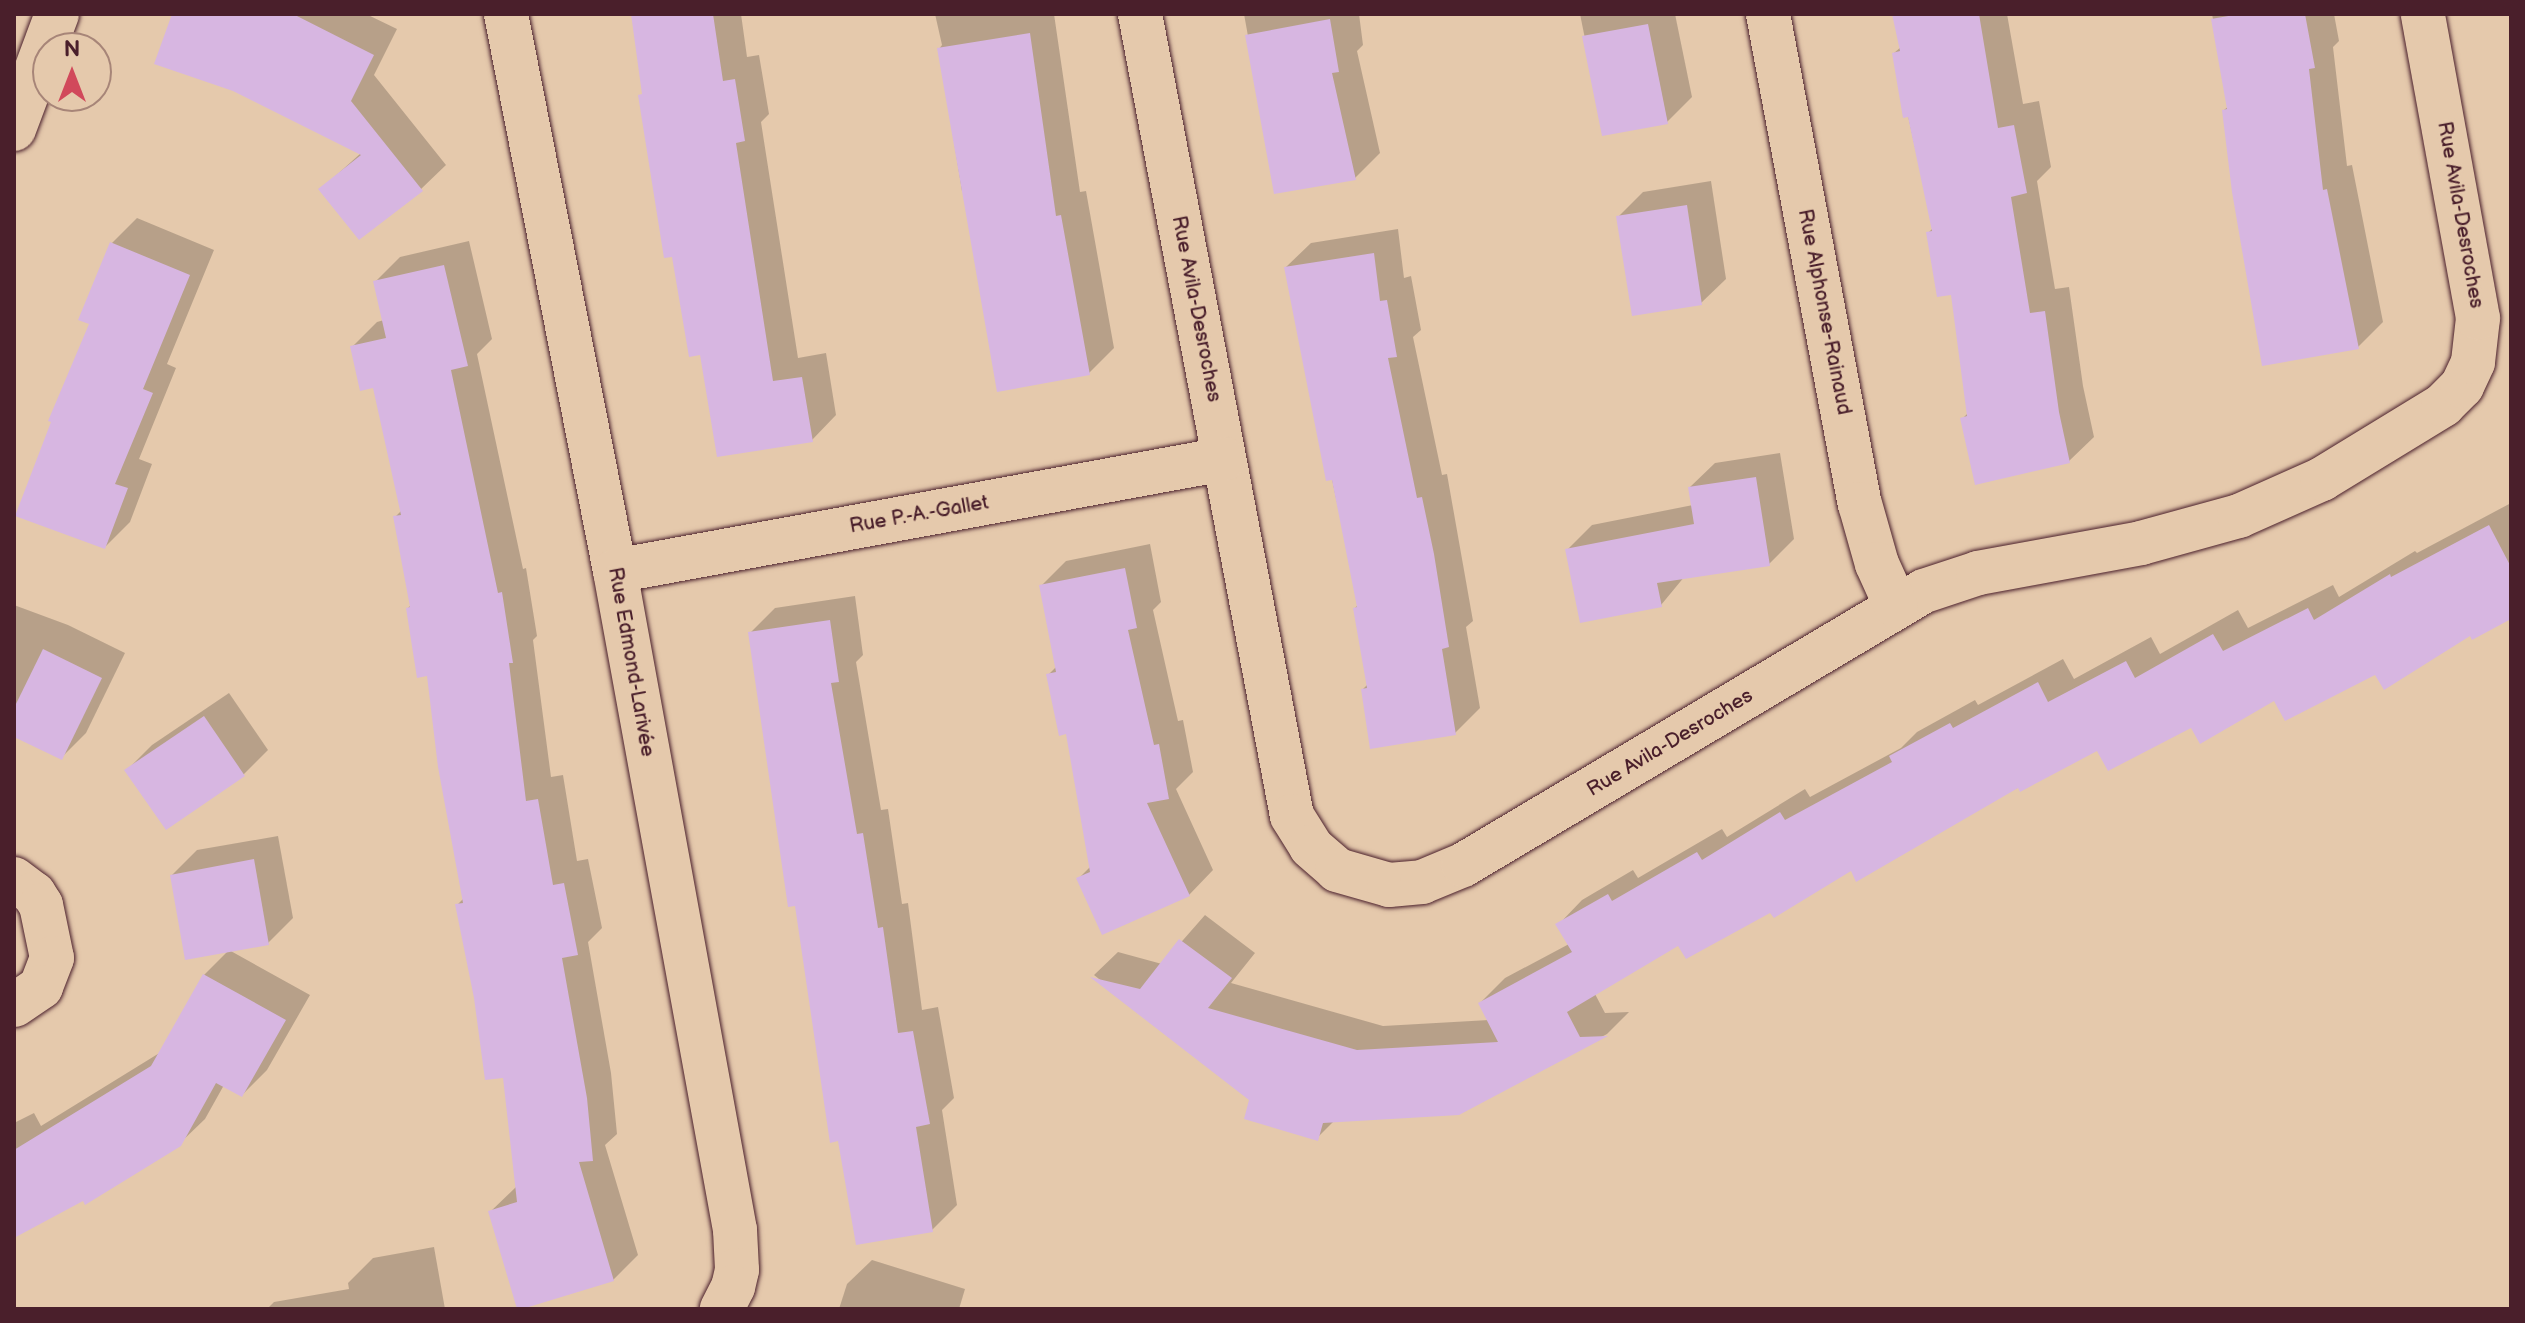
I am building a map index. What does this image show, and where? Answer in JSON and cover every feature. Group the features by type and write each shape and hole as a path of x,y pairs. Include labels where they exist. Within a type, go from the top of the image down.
{"street":[{"path":"14,129 57,14"},
{"name":"Rue Edmond-Larivée","path":"506,14 615,571 735,1230 737,1270 722,1309"},
{"name":"Rue Avila-Desroches","path":"1140,14 1292,816 1322,858 1337,870 1372,883 1389,885 1422,882 1463,865 1896,606 1950,580 2141,543 2239,516 2322,479 2454,395 2473,362 2478,318 2423,14"},
{"name":"Rue Alphonse-Rainaud","path":"1768,14 1860,504 1877,564 1896,606"},
{"name":"Rue P.-A.-Gallet","path":"615,571 1224,459"},
{"path":"14,879 34,894 41,905 52,958 41,987 14,1005"}],"building":[{"path":"172,14 293,14 374,55 351,101 423,191 359,240 318,189 361,155 233,91 154,64"},
{"path":"631,14 713,14 723,81 735,79 745,141 736,143 773,381 802,377 813,442 717,457 700,355 689,357 672,257 664,258 638,95 642,94"},
{"path":"1892,14 1979,14 1998,128 2014,125 2027,193 2011,197 2030,313 2045,311 2059,412 2070,463 1975,485 1960,418 1967,416 1951,295 1937,297 1926,232 1932,231 1908,117 1903,118 1892,53 1900,51"},
{"path":"2240,14 2305,14 2315,68 2309,69 2323,190 2327,189 2359,349 2262,366 2232,192 2222,110 2227,109 2211,19"},
{"path":"1330,19 1339,72 1332,73 1356,180 1274,194 1245,35"},
{"path":"1648,24 1668,124 1602,136 1582,36"},
{"path":"1030,33 1056,216 1061,215 1090,375 997,392 937,48"},
{"path":"1687,205 1702,305 1632,316 1616,216"},
{"path":"110,242 190,275 143,389 153,393 115,484 128,488 105,549 15,516 51,422 48,421 89,324 78,320"},
{"path":"1374,253 1380,301 1387,300 1397,357 1388,358 1417,498 1422,497 1434,554 1449,647 1442,649 1456,735 1370,749 1361,689 1367,688 1353,608 1357,607 1332,480 1326,481 1284,267"},
{"path":"444,265 468,366 451,370 498,593 502,592 513,663 509,663 526,801 538,799 553,885 564,883 578,955 562,958 587,1098 593,1161 579,1162 614,1281 522,1309 517,1309 488,1211 517,1202 503,1078 485,1080 474,998 455,904 463,903 438,767 427,676 417,678 406,608 410,607 393,516 401,515 373,388 360,391 350,346 386,338 373,281"},
{"path":"1756,477 1770,566 1657,583 1662,607 1580,623 1565,549 1694,524 1688,487"},
{"path":"2489,525 2511,567 2511,619 2472,640 2470,636 2384,690 2375,675 2285,721 2274,701 2200,744 2191,728 2108,771 2097,751 2020,792 2018,788 1856,882 1851,871 1774,918 1770,913 1686,959 1678,946 1567,1012 1580,1037 1608,1036 1459,1115 1323,1123 1318,1141 1244,1119 1249,1100 1090,977 1140,989 1179,939 1232,978 1208,1008 1357,1050 1498,1042 1478,1003 1572,952 1555,924 1608,894 1612,901 1697,852 1702,860 1780,812 1785,820 1892,762 1889,756 1950,723 1953,728 2038,682 2048,702 2126,661 2135,678 2213,634 2223,651 2308,608 2314,620 2390,574 2391,577"},
{"path":"1125,568 1137,628 1128,630 1154,745 1159,744 1169,799 1147,803 1190,896 1102,935 1076,878 1090,872 1066,734 1059,736 1046,674 1056,672 1039,585"},
{"path":"830,620 839,682 831,683 857,834 863,833 878,928 883,927 898,1033 913,1031 930,1124 916,1127 933,1232 856,1245 838,1141 830,1143 795,906 788,907 748,632"},
{"path":"43,649 102,678 62,760 14,737 14,708"},
{"path":"204,716 245,776 166,830 124,770"},
{"path":"254,859 269,945 185,960 170,875"},
{"path":"203,974 286,1020 242,1097 216,1083 181,1146 85,1205 83,1201 14,1238 14,1150 151,1066"}]}
